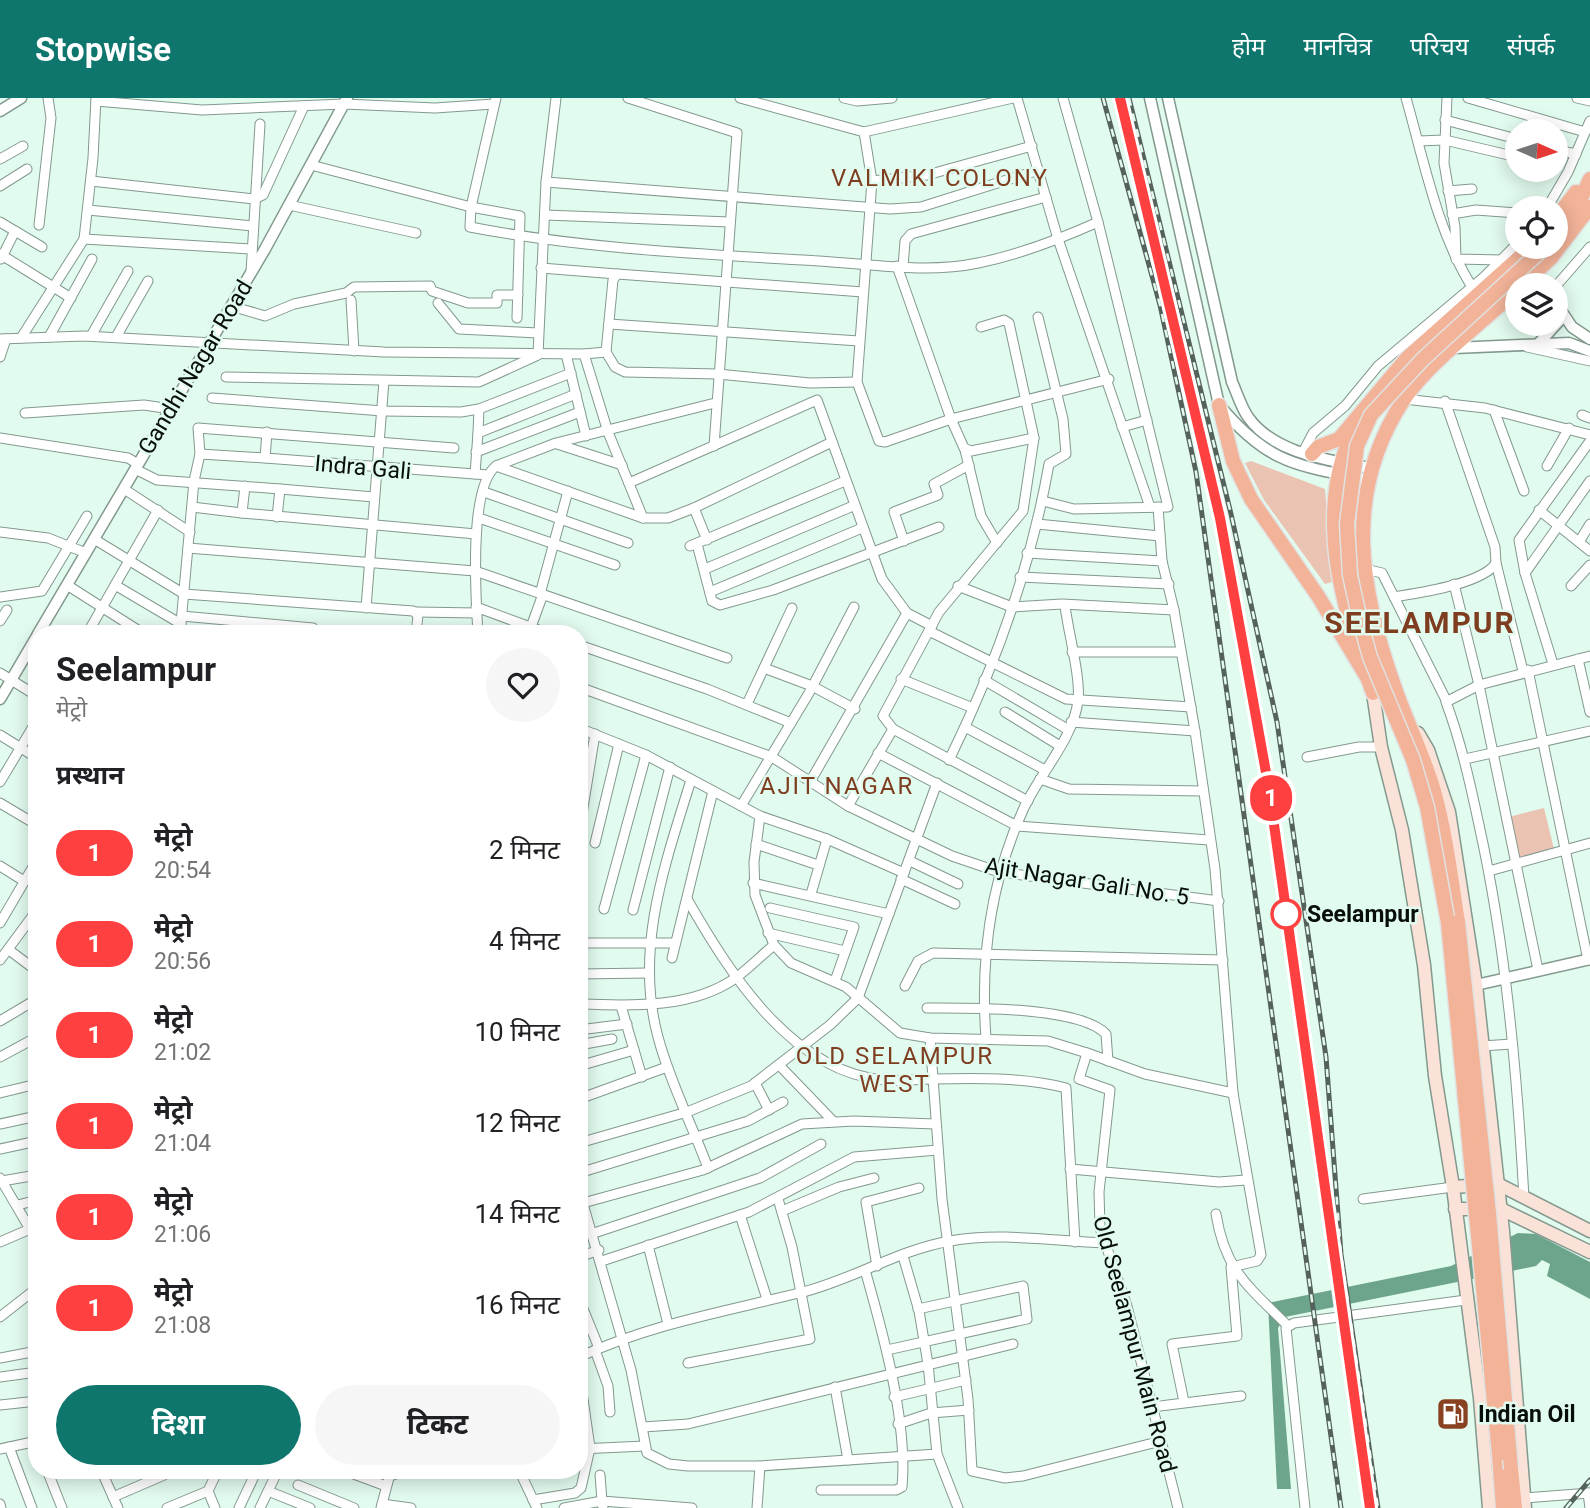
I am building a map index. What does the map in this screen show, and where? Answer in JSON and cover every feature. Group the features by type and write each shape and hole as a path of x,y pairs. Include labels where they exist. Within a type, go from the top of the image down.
{"highway":[{"path":"1568,202 1590,172"},
{"path":"1568,220 1577,209 1590,179"},
{"path":"1538,273 1590,206"},
{"path":"1308,453 1339,439 1407,358 1518,259"},
{"path":"1503,1508 1448,923 1427,807 1413,760 1370,657 1361,625 1350,575 1347,524 1357,446 1371,415 1402,380 1532,259"},
{"path":"1505,301 1404,399 1380,439 1362,503 1365,569 1380,645 1409,717 1440,818 1458,922 1521,1505"},
{"path":"1219,405 1233,461 1251,499 1318,596 1368,679"},
{"path":"1362,413 1345,448 1339,468 1335,528 1339,576 1373,693"}],"main road":[{"path":"1373,693 1381,747 1402,830 1453,1187 1480,1398 1489,1508"},
{"path":"1409,717 1428,750 1449,812 1476,985 1503,1231 1521,1505"},
{"path":"1453,1187 1497,1184 1590,1231"},
{"path":"1455,1209 1501,1209 1590,1252"}],"street":[{"path":"0,111 22,98"},
{"path":"40,225 51,118 48,98"},
{"path":"538,355 546,181 554,98"},
{"path":"628,98 735,130 733,197 715,403 714,446"},
{"path":"740,98 864,132 1015,98 1032,146 1058,239 1109,379 1122,427 1154,507 1162,561 1174,610 1195,731 1219,901 1233,1093 1261,1255 1257,1261 1231,1266"},
{"path":"844,98 856,101 892,98"},
{"path":"1043,501 1074,509 1168,507 1098,222 1063,98"},
{"path":"1150,98 1219,405 1237,427 1262,448 1287,462 1369,474"},
{"path":"1168,98 1232,382 1247,416 1265,436 1339,468"},
{"path":"1406,98 1456,259 1472,287"},
{"path":"1447,98 1445,140 1456,259"},
{"path":"1468,98 1585,132"},
{"path":"1577,98 1590,101"},
{"path":"21,338 84,239 96,100 202,110 304,106 345,101 435,108 495,101 469,226 520,237 728,256 900,267 979,263 1058,239 1098,222"},
{"name":"Gandhi Nagar Road","path":"44,625 251,274 345,101"},
{"path":"91,181 254,199 263,195 304,106"},
{"path":"1446,120 1505,136"},
{"path":"1568,172 1590,121"},
{"path":"251,274 260,124"},
{"path":"864,132 872,181 857,382 880,442 951,419 1109,379"},
{"path":"1418,141 1445,140 1505,155"},
{"path":"0,159 23,146"},
{"path":"872,181 928,175 1032,146"},
{"path":"1568,152 1576,154"},
{"path":"312,165 471,208 520,216 517,318"},
{"path":"0,186 27,169"},
{"path":"546,181 870,208 920,207 1039,170"},
{"path":"1448,191 1472,189"},
{"path":"997,543 982,516 965,450 951,419 900,267 905,241 911,234 1046,197"},
{"path":"289,205 416,233"},
{"path":"88,210 253,226"},
{"path":"1452,214 1476,210 1505,212"},
{"path":"545,215 730,222"},
{"path":"0,222 42,247"},
{"path":"15,231 1,257 71,298"},
{"path":"84,239 251,248"},
{"path":"1567,273 1590,247"},
{"path":"1308,453 1313,433 1345,406 1378,366 1505,257"},
{"path":"49,337 92,259"},
{"path":"1456,259 1502,260"},
{"path":"541,268 727,284 863,292"},
{"path":"91,336 128,271"},
{"path":"617,274 613,280 606,352 615,367 625,372 718,374 810,383 857,382"},
{"path":"116,337 148,282"},
{"path":"232,306 265,316 294,304 345,293 354,286 430,286 432,291 468,303 496,303 498,295 518,295"},
{"path":"351,300 354,351"},
{"path":"438,303 459,329 538,332"},
{"path":"949,760 993,661 1012,607 1043,501 1049,464 1067,451 1038,317"},
{"path":"981,327 1004,320 1009,323 1034,438 1023,510 958,586 901,679 883,718 894,729 1028,802"},
{"path":"1568,320 1573,327 1590,339"},
{"path":"610,324 859,341"},
{"path":"0,357 3,339 91,336 209,345 354,351 538,355 606,352"},
{"path":"1539,343 1545,336"},
{"path":"1454,348 1569,343 1590,351"},
{"path":"1519,344 1590,361"},
{"path":"566,354 586,436"},
{"path":"584,354 608,432 643,517"},
{"path":"226,377 479,382 538,355"},
{"path":"212,398 383,411 461,412 479,409 571,373"},
{"path":"366,608 370,526 381,442 384,381"},
{"path":"810,383 871,554 887,588 907,613 1045,691 1078,702 1191,707"},
{"path":"478,433 576,394"},
{"path":"1404,399 1445,401 1494,410 1590,435"},
{"path":"629,483 814,400 818,402"},
{"path":"1445,401 1495,547 1496,563 1526,670 1543,744 1589,960 1476,985"},
{"path":"478,625 476,534 491,471 556,443 715,403"},
{"path":"25,412 144,405 170,409"},
{"path":"475,474 479,409"},
{"path":"1494,410 1524,491"},
{"path":"476,452 580,412"},
{"path":"1237,427 1247,416"},
{"path":"1122,427 1147,420"},
{"path":"181,624 194,481 200,454 198,428 454,448"},
{"path":"1547,466 1569,428"},
{"path":"265,458 267,432"},
{"path":"965,450 1034,438"},
{"path":"0,439 128,458 136,467 157,480 374,497"},
{"path":"1553,664 1525,573 1519,540 1590,441"},
{"path":"491,471 568,491 643,517 668,518 832,442"},
{"path":"556,443 622,466"},
{"name":"Indra Gali","path":"200,454 378,469 475,474 491,471"},
{"path":"904,541 894,512 938,495 934,484 969,465"},
{"path":"698,543 845,481"},
{"path":"1525,573 1590,481"},
{"path":"242,513 245,486"},
{"path":"124,489 190,532"},
{"path":"277,517 280,489"},
{"path":"532,625 568,491"},
{"path":"484,492 628,543"},
{"path":"705,569 853,506"},
{"path":"192,507 476,534"},
{"path":"694,508 698,543 715,604 729,603 871,554 939,527"},
{"path":"94,625 158,510"},
{"path":"1539,510 1590,551"},
{"path":"0,597 42,591 87,516"},
{"path":"479,518 555,542 615,565"},
{"path":"1037,524 1160,536"},
{"path":"1579,542 1590,524"},
{"path":"710,592 862,528"},
{"path":"0,532 37,535 86,553"},
{"path":"94,539 184,594 416,612 477,610 525,625"},
{"path":"188,548 475,571 727,657"},
{"path":"1027,553 1162,561"},
{"path":"1394,597 1454,584 1489,571 1496,563"},
{"path":"1571,586 1590,565"},
{"path":"1365,569 1382,573 1446,700 1465,759 1489,871 1505,979 1524,1198"},
{"path":"1020,577 1168,584"},
{"path":"1454,584 1479,685 1538,970"},
{"path":"67,585 130,625"},
{"path":"115,585 181,624 214,625"},
{"path":"958,586 1012,607 1174,610"},
{"path":"986,1038 984,955 999,872 1017,825 1060,746 1078,702 1065,606"},
{"path":"741,806 772,757 855,607"},
{"path":"747,704 792,608"},
{"path":"0,621 6,610"},
{"path":"416,612 416,625"},
{"path":"810,782 855,709 907,613"},
{"path":"588,648 747,704 791,723"},
{"name":"Gandhi Nagar Road","path":"0,699 28,652"},
{"path":"1072,652 1181,652"},
{"path":"1446,700 1479,685 1526,670 1590,656"},
{"path":"1578,659 1590,712"},
{"path":"764,668 812,686 855,709"},
{"path":"0,673 28,690"},
{"path":"901,679 973,708"},
{"path":"984,680 1069,726 1195,731"},
{"path":"588,690 772,757"},
{"path":"1005,712 1060,746"},
{"path":"965,727 1069,789 1203,791"},
{"path":"848,806 894,729"},
{"path":"1465,759 1543,744 1590,731"},
{"path":"588,732 646,755 760,816 827,839 955,904"},
{"path":"588,777 595,734"},
{"path":"0,735 28,753"},
{"path":"0,782 28,735"},
{"path":"595,843 619,744"},
{"path":"1307,757 1359,747 1381,747"},
{"path":"878,754 1017,825 1209,840"},
{"path":"604,909 646,755"},
{"name":"Ajit Nagar Gali No. 5","path":"772,757 848,806 918,840 999,872 1219,901"},
{"path":"633,911 670,767"},
{"path":"691,780 661,879 649,944 648,972 651,1005 667,1067 708,1168"},
{"path":"588,1140 687,1112 755,1083 803,1047 858,998 937,783"},
{"path":"672,958 673,943 687,899 713,792"},
{"path":"0,803 28,820"},
{"path":"760,816 753,883 758,908 774,945 791,963 835,981 892,1029 911,1036 930,1038 1048,1041 1145,1074 1233,1093"},
{"path":"811,894 827,839"},
{"path":"1489,871 1590,843"},
{"path":"756,844 818,865"},
{"path":"910,861 958,884"},
{"path":"0,866 24,881"},
{"path":"0,923 28,875"},
{"path":"753,883 811,894 889,914"},
{"path":"687,899 736,978 803,1047 835,1068 885,1080 1018,1081 1066,1088 1075,1242"},
{"path":"770,908 853,927 835,981"},
{"path":"0,960 28,924"},
{"path":"768,933 845,951"},
{"path":"588,943 673,943"},
{"path":"588,1004 651,1005 696,995 736,978 774,945"},
{"path":"9,950 28,961"},
{"path":"905,986 918,961 928,954 1223,960"},
{"path":"588,974 648,972"},
{"path":"0,1021 28,1004"},
{"path":"621,1006 642,1077"},
{"path":"927,1008 1044,1014 1090,1023 1106,1034 1108,1061"},
{"path":"588,1029 627,1024"},
{"path":"930,1038 931,1079 947,1241 969,1410 971,1468 977,1474 1023,1476 1161,1441"},
{"path":"588,1043 612,1039"},
{"path":"0,1057 28,1042"},
{"path":"1482,1046 1512,1044"},
{"path":"588,1063 634,1050"},
{"name":"Old Seelampur Main Road","path":"1087,1053 1079,1079 1110,1090 1101,1171 1099,1221 1104,1243 1127,1306 1178,1508"},
{"path":"779,1065 833,1121"},
{"path":"588,1096 667,1067"},
{"path":"755,1083 769,1110"},
{"path":"0,1093 28,1086"},
{"path":"588,1170 748,1121 783,1102"},
{"path":"0,1124 28,1118"},
{"path":"588,1202 708,1168 793,1128 833,1121 935,1124"},
{"path":"0,1149 28,1142"},
{"path":"594,1233 760,1178 821,1144"},
{"path":"602,1261 740,1215 778,1199 854,1157 938,1150"},
{"path":"1070,1169 1219,1182 1247,1181"},
{"path":"28,1176 1,1180 28,1219"},
{"path":"782,1211 839,1187 874,1178"},
{"path":"1363,1199 1453,1187"},
{"path":"877,1266 866,1202 919,1188"},
{"path":"688,1363 810,1339 778,1199"},
{"path":"18,1205 28,1202"},
{"path":"1184,1402 1172,1344 1237,1336 1231,1266 1222,1246 1216,1214"},
{"path":"740,1215 767,1299"},
{"path":"588,1217 622,1338 649,1454 679,1466 760,1466 937,1454"},
{"path":"0,1242 28,1228"},
{"path":"588,1353 622,1338 668,1324 801,1293 947,1241 1019,1238 1104,1243"},
{"path":"649,1245 668,1324"},
{"path":"588,1254 599,1250"},
{"path":"903,1256 924,1340 937,1454 958,1508"},
{"path":"1231,1266 1286,1323 1285,1336 1305,1508"},
{"path":"821,1490 900,1489 902,1457 891,1372 865,1270"},
{"path":"887,1350 1027,1319 1023,1286 918,1309"},
{"path":"0,1317 28,1295"},
{"path":"1286,1323 1466,1300"},
{"path":"588,1324 608,1387 610,1412"},
{"path":"643,1427 688,1424 962,1354 1013,1344"},
{"path":"0,1358 28,1353"},
{"path":"0,1377 28,1373"},
{"path":"894,1396 966,1380"},
{"path":"835,1387 848,1460"},
{"path":"1152,1407 1241,1396"},
{"path":"0,1405 28,1402"},
{"path":"898,1424 933,1413 969,1410"},
{"path":"588,1434 588,1456"},
{"path":"28,1443 5,1448 32,1508"},
{"path":"590,1448 645,1446"},
{"path":"757,1508 760,1466"},
{"path":"600,1475 603,1505"},
{"path":"51,1479 62,1508"},
{"path":"107,1479 118,1508"},
{"path":"113,1497 155,1479"},
{"path":"167,1508 208,1491 214,1479"},
{"path":"239,1508 253,1479"},
{"path":"260,1508 274,1479"},
{"path":"374,1479 386,1486"},
{"path":"388,1479 382,1506 411,1508"},
{"path":"523,1479 535,1504 579,1491"},
{"path":"581,1506 579,1491 582,1479"},
{"path":"298,1485 354,1508"},
{"path":"208,1491 215,1508"},
{"path":"273,1493 310,1508"},
{"path":"1521,1505 1589,1493 1590,1508"},
{"path":"564,1508 603,1505 692,1508"}],"shaded area":[{"path":"1251,461 1325,489 1332,582 1325,584 1264,500 1245,463"},
{"path":"1544,808 1554,849 1512,861 1501,819"},
{"path":"1518,1233 1536,1234 1590,1262 1590,1299 1547,1276 1550,1264 1542,1260 1536,1266 1285,1317 1278,1328 1291,1489 1277,1489 1268,1303 1451,1266"}],"railway":[{"path":"1103,98 1160,305 1196,472 1341,1508"},
{"path":"1129,98 1231,514 1277,722 1326,1057 1341,1254 1378,1508"},
{"path":"1199,428 1221,525 1258,720 1328,1212"},
{"path":"1566,1508 1590,1480"}],"metro line":[{"name":"1","path":"1120,98 1220,518 1269,789 1370,1508"}],"place":[{"name":"Seelampur","path":"1286,914"},
{"name":"Indian Oil","path":"1453,1414"}],"district":[{"name":"VALMIKI COLONY","path":"940,178"},
{"name":"SEELAMPUR","path":"1420,623"},
{"name":"AJIT NAGAR","path":"837,786"},
{"name":"OLD SELAMPUR WEST","path":"895,1070"}]}
